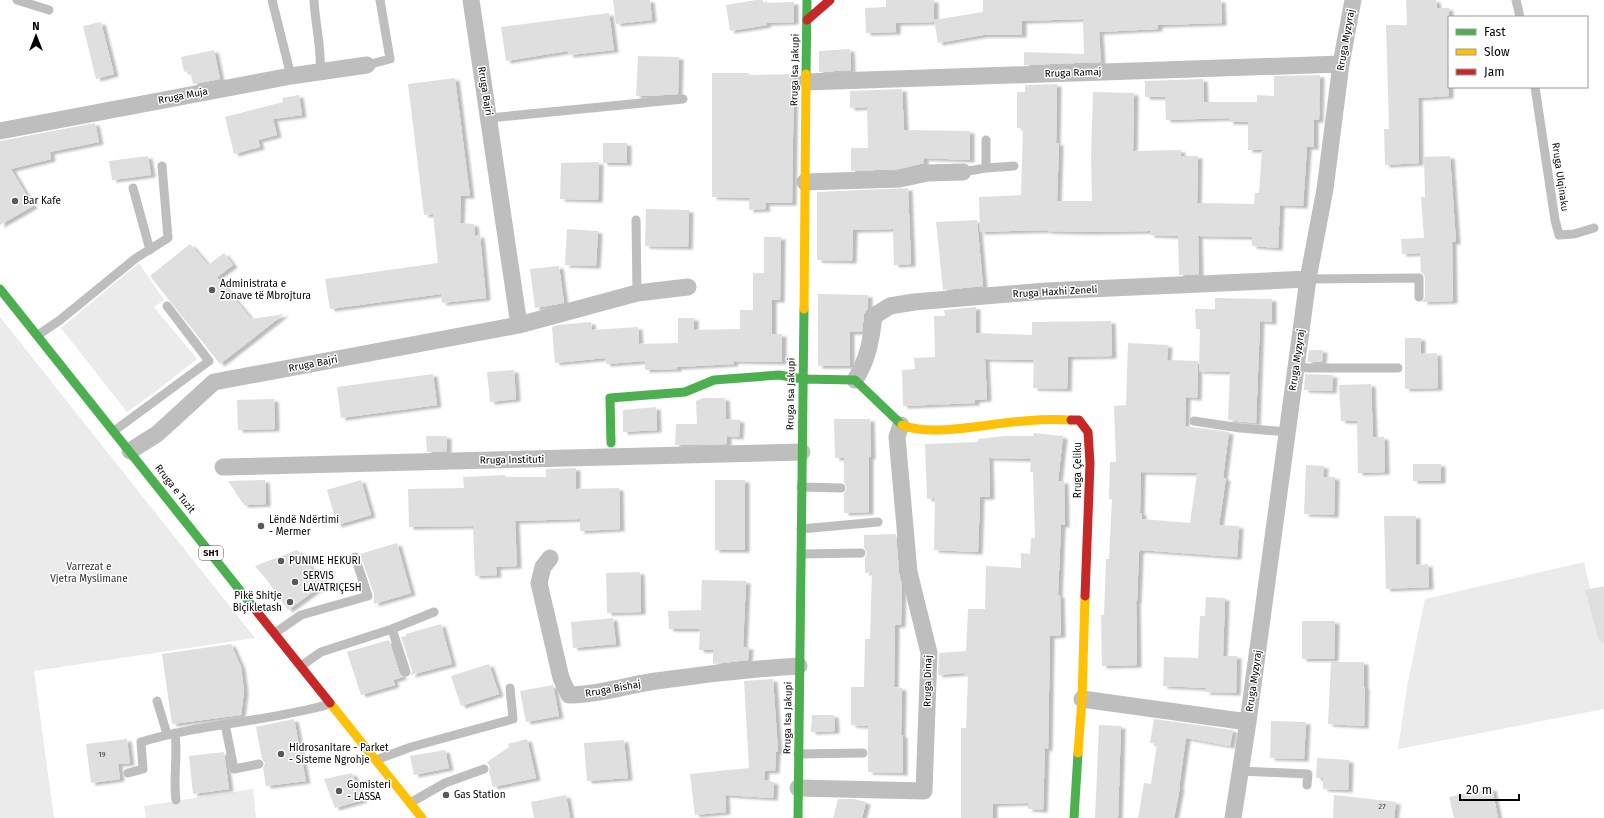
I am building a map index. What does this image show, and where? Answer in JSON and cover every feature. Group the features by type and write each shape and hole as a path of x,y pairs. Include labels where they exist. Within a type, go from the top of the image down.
{"street":[{"name":"Rruga Bajri","path":"471,0 519,325"},
{"name":"Rruga Isa Jakupi","path":"798,818 807,0"},
{"path":"807,20 830,0"},
{"name":"Rruga Myzyraj","path":"1233,818 1248,722 1308,279 1325,189 1340,64 1353,0"},
{"name":"Rruga Ramaj","path":"806,82 1340,64"},
{"name":"Rruga Muja","path":"0,131 291,76 367,66"},
{"path":"805,182 900,179 927,173 963,172"},
{"name":"Rruga Haxhi Zeneli","path":"854,380 864,366 871,341 874,316 890,306 914,302 1046,291 1308,279"},
{"name":"Rruga Bajri","path":"130,451 157,434 214,382 519,325 637,293 688,287"},
{"name":"Rruga e Tuzit","path":"0,289 422,818"},
{"path":"611,443 610,398 685,392 714,380 779,375 802,379 854,380 901,425"},
{"name":"Rruga Çeliku","path":"901,425 912,429 954,429 1062,419 1079,420 1088,432 1090,463 1082,699 1074,818"},
{"name":"Rruga Dinaj","path":"798,788 924,791 929,653 909,572 897,437 901,425"},
{"name":"Rruga Instituti","path":"223,467 802,452"},
{"name":"Rruga Bishaj","path":"550,558 543,567 538,583 561,678 569,695 584,695 655,681 760,668 799,666"},
{"name":"Rruga Myzyraj","path":"1082,699 1248,722"}],"lane":[{"path":"17,0 49,10"},
{"path":"272,0 291,76"},
{"path":"314,0 319,40 320,72"},
{"path":"367,66 390,58 380,0"},
{"path":"1516,0 1520,16"},
{"name":"Rruga Ulqinaku","path":"1535,88 1555,220 1559,235 1574,234 1594,228"},
{"path":"489,118 683,99"},
{"path":"986,140 986,168"},
{"path":"38,335 60,320 136,258 168,238 162,166"},
{"path":"963,172 986,168 1014,166"},
{"path":"133,188 150,250"},
{"path":"636,220 637,293"},
{"path":"1308,279 1419,278 1419,297"},
{"path":"114,431 209,361 167,306"},
{"path":"1296,367 1398,368"},
{"path":"1194,421 1240,428 1287,432"},
{"path":"801,487 841,488"},
{"path":"801,529 878,522"},
{"path":"800,554 861,553"},
{"path":"275,633 300,616 368,596 355,557"},
{"path":"301,666 321,652 392,629 434,612"},
{"path":"392,629 406,672"},
{"path":"376,760 411,747 513,718 510,688"},
{"path":"156,701 176,742 174,782 176,800"},
{"path":"128,773 143,769 141,742 171,733 306,711 331,704"},
{"path":"226,724 234,769 259,764"},
{"path":"798,754 863,754"},
{"path":"410,803 428,791 445,783 484,769"},
{"path":"1241,771 1308,774 1307,785"}],"green space":[{"path":"139,263 164,300 154,307 197,359 127,412 61,328"},
{"name":"Varrezat e Vjetra Myslimane","path":"0,317 255,638 34,671 54,818 0,818"},
{"path":"1584,562 1604,648 1604,709 1398,749 1407,687 1425,599"},
{"path":"253,789 256,818 146,818 144,806"}],"building":[{"path":"613,0 650,0 652,20 616,24"},
{"path":"763,0 763,3 794,2 794,22 766,23 767,25 730,31 726,5"},
{"path":"886,0 934,0 934,22 896,23 896,32 866,33 865,8 886,7"},
{"path":"983,0 1221,0 1222,23 1158,25 1158,29 1099,32 1101,62 1024,65 1024,52 1084,54 1083,19 1022,21 1022,35 983,35 938,43 934,20 983,12"},
{"path":"1406,0 1436,0 1437,8 1449,8 1449,96 1418,98 1419,163 1385,165 1384,129 1389,129 1386,25 1407,25"},
{"path":"609,13 614,50 569,55 568,51 506,61 501,27"},
{"path":"101,22 114,74 96,79 83,26"},
{"path":"850,49 851,70 819,72 819,51"},
{"path":"214,50 220,79 193,84 190,71 184,72 181,57"},
{"path":"638,56 679,57 678,94 636,96"},
{"path":"712,73 749,73 749,75 794,74 792,203 765,203 766,209 749,210 749,198 712,197"},
{"path":"1320,75 1319,120 1314,120 1314,147 1307,147 1303,206 1280,205 1278,248 1252,246 1252,237 1198,236 1199,274 1179,275 1178,236 1150,235 1150,231 1089,232 1047,230 980,232 979,197 1021,195 1023,128 1017,128 1017,92 1025,92 1025,85 1057,84 1056,143 1059,143 1057,201 1092,201 1091,157 1093,92 1134,93 1133,151 1181,150 1181,156 1198,156 1197,203 1254,204 1255,193 1259,193 1262,150 1248,150 1248,122 1229,122 1229,118 1166,120 1165,97 1145,97 1145,81 1203,79 1204,102 1257,102 1257,95 1274,96 1274,76"},
{"path":"455,78 470,196 461,196 460,223 474,224 475,236 480,235 486,298 442,303 441,294 330,309 325,279 438,263 433,214 424,215 408,84"},
{"path":"902,89 904,130 970,131 970,160 924,158 924,163 899,169 851,171 851,148 868,148 867,107 850,108 850,91"},
{"path":"299,95 302,115 273,119 277,135 258,140 260,147 234,154 225,117 283,102 282,98"},
{"path":"95,123 99,142 50,152 51,159 11,169 33,206 0,225 0,141"},
{"path":"603,143 627,143 627,163 603,163"},
{"path":"148,156 151,175 112,180 109,161"},
{"path":"1450,156 1456,242 1452,242 1453,301 1422,302 1425,297 1425,278 1421,272 1420,253 1402,254 1401,239 1424,238 1421,197 1425,197 1424,157"},
{"path":"599,162 598,200 560,199 561,163"},
{"path":"908,188 911,264 894,265 893,229 853,230 852,261 817,260 817,192"},
{"path":"646,209 689,210 688,247 645,246"},
{"path":"977,220 983,286 943,290 936,222"},
{"path":"567,229 598,231 596,266 565,265"},
{"path":"764,237 781,237 780,300 772,300 772,334 782,334 782,362 733,361 734,364 645,370 645,361 606,364 605,358 555,363 552,327 558,325 591,322 592,330 638,327 639,344 678,343 678,318 694,318 694,330 740,329 740,310 753,310 753,273 764,273"},
{"path":"190,244 208,265 224,253 233,265 217,277 251,319 284,314 220,364 150,276"},
{"path":"559,266 564,303 535,308 530,269"},
{"path":"818,294 868,295 868,308 864,314 862,332 850,332 850,366 818,366"},
{"path":"1215,298 1272,299 1272,322 1260,321 1256,423 1228,420 1230,372 1199,371 1200,329 1196,329 1195,309 1215,309"},
{"path":"976,307 976,333 1032,335 1032,322 1111,321 1112,356 1068,357 1067,389 1033,388 1034,360 985,359 987,399 975,400 975,403 903,406 902,370 915,369 914,358 935,357 934,316 945,316 944,310"},
{"path":"1405,338 1421,338 1421,354 1437,353 1438,388 1405,389"},
{"path":"1128,343 1168,345 1167,360 1198,361 1197,398 1186,397 1185,426 1229,432 1223,478 1226,478 1219,525 1239,526 1237,557 1140,550 1136,601 1137,665 1102,666 1101,615 1104,615 1106,559 1109,559 1112,499 1109,499 1110,462 1116,462 1114,406 1126,405","holes":["1141,472 1197,473 1190,523 1142,519 1142,513 1140,513"]},
{"path":"1309,350 1323,350 1322,362 1307,362"},
{"path":"514,370 516,399 490,402 487,372"},
{"path":"433,374 437,405 341,418 337,387"},
{"path":"1305,374 1333,375 1332,391 1304,390"},
{"path":"1371,384 1373,437 1384,437 1385,472 1358,473 1357,421 1341,421 1339,385"},
{"path":"703,398 725,398 726,419 740,420 739,437 727,436 727,444 675,445 676,424 697,424 696,401"},
{"path":"274,399 275,429 238,430 237,400"},
{"path":"656,407 657,430 623,432 623,410"},
{"path":"834,419 870,419 871,457 869,457 869,512 844,513 844,493 847,488 844,483 844,458 835,458"},
{"path":"1034,433 1063,436 1058,481 1064,481 1065,525 1061,525 1058,595 1060,595 1061,635 1050,636 1048,749 1045,748 1043,810 1028,809 1028,803 993,804 993,818 961,818 961,728 966,728 968,676 964,676 964,673 938,675 939,653 966,651 968,609 985,609 986,566 1021,568 1021,553 1030,554 1031,538 1035,538 1033,472 1030,472 1031,459 989,458 990,497 980,497 978,552 934,550 935,498 927,499 925,444 978,442 978,439 1005,436 1033,436"},
{"path":"426,436 447,436 447,451 427,452"},
{"path":"1413,464 1441,464 1441,481 1413,481"},
{"path":"1306,465 1324,466 1323,477 1335,477 1334,515 1304,514"},
{"path":"576,468 576,489 619,488 620,529 580,531 580,519 515,521 517,566 496,567 497,575 475,576 473,526 409,527 408,489 464,488 463,477 505,475 505,477 546,477 546,469"},
{"path":"265,480 266,504 244,505 228,481"},
{"path":"361,480 371,515 337,525 327,490"},
{"path":"715,480 745,480 745,550 715,550"},
{"path":"1384,516 1416,516 1416,565 1428,564 1429,587 1386,589"},
{"path":"896,534 899,573 902,585 901,625 895,625 894,687 902,688 901,735 903,735 903,773 868,772 868,726 851,725 851,687 864,687 865,639 870,639 872,572 865,573 865,558 867,553 864,548 864,535"},
{"path":"397,543 411,593 374,604 374,594 360,554"},
{"name":"SERVIS LAVATRIÇESH","path":"297,550 324,584 288,610 267,580 255,566"},
{"path":"640,572 641,612 607,613 606,573"},
{"path":"702,580 746,581 743,647 749,647 748,660 713,664 713,650 699,650 700,629 669,629 668,611 701,610"},
{"path":"1604,586 1604,640 1599,641 1585,590"},
{"path":"1206,597 1225,598 1223,656 1237,656 1236,693 1205,692 1206,688 1163,686 1164,657 1198,658 1200,616 1205,616"},
{"path":"613,618 616,644 573,648 571,622"},
{"path":"1302,621 1335,621 1334,659 1302,659"},
{"path":"441,624 452,664 411,675 412,670 401,637 406,636 406,634"},
{"path":"389,640 400,674 403,677 393,680 395,685 361,695 347,652"},
{"path":"231,644 241,667 244,691 241,715 172,724 162,654"},
{"path":"1331,662 1364,662 1364,726 1328,724"},
{"path":"489,664 499,694 461,706 451,676"},
{"path":"773,679 778,751 776,752 775,771 765,771 764,780 774,782 773,798 725,795 726,812 695,815 690,774 749,768 744,681"},
{"path":"553,685 559,716 526,722 520,691"},
{"path":"812,715 834,715 835,731 811,732"},
{"name":"Hidrosanitare - Parket - Sisteme Ngrohje","path":"294,719 306,781 266,786 263,768 265,763 262,759 256,727"},
{"path":"1154,719 1233,730 1230,746 1186,738 1180,787 1174,818 1138,818 1144,783 1151,784 1157,744 1150,743"},
{"path":"1271,721 1306,722 1304,759 1270,758"},
{"path":"1099,725 1121,726 1118,818 1095,818"},
{"path":"127,739 130,763 118,764 120,779 91,783 86,744"},
{"path":"527,739 536,778 493,787 489,772 490,767 487,762 509,747 508,744"},
{"path":"624,740 628,778 587,781 584,743"},
{"path":"445,750 449,768 414,775 410,756"},
{"path":"224,752 229,789 193,794 189,756"},
{"path":"1317,758 1349,760 1348,790 1323,789 1323,778 1316,778"},
{"name":"Gomisteri - LASSA","path":"352,773 363,800 335,808 324,779"},
{"path":"1492,788 1498,818 1454,818 1449,797"},
{"path":"566,795 570,818 534,818 531,802"},
{"path":"1334,795 1396,802 1394,818 1333,818"},
{"path":"838,799 854,799 866,802 862,818 833,818"}],"traffic: fast":[{"path":"806,74 807,0"},
{"path":"0,289 254,608"},
{"path":"798,818 804,309"},
{"path":"611,443 610,398 685,392 714,380 779,375 803,379 855,380 902,425"},
{"path":"1074,818 1078,753"}],"traffic: slow":[{"path":"804,309 806,74"},
{"path":"902,425 911,428 941,430 1026,421 1071,420"},
{"path":"1078,753 1082,699 1085,596"},
{"path":"330,703 422,818"}],"traffic: jam":[{"path":"807,20 830,0"},
{"path":"1071,420 1079,420 1088,432 1090,463 1085,596"},
{"path":"254,608 330,703"}],"place":[{"name":"Bar Kafe","path":"15,201"},
{"name":"Administrata e Zonave të Mbrojtura","path":"212,290"},
{"name":"Lëndë Ndërtimi - Mermer","path":"261,526"},
{"name":"PUNIME HEKURI","path":"281,561"},
{"name":"SERVIS LAVATRIÇESH","path":"295,582"},
{"name":"Pikë Shitje Biçikletash","path":"290,602"},
{"name":"Hidrosanitare - Parket - Sisteme Ngrohje","path":"281,754"},
{"name":"Gomisteri - LASSA","path":"339,791"},
{"name":"Gas Station","path":"446,795"}]}
